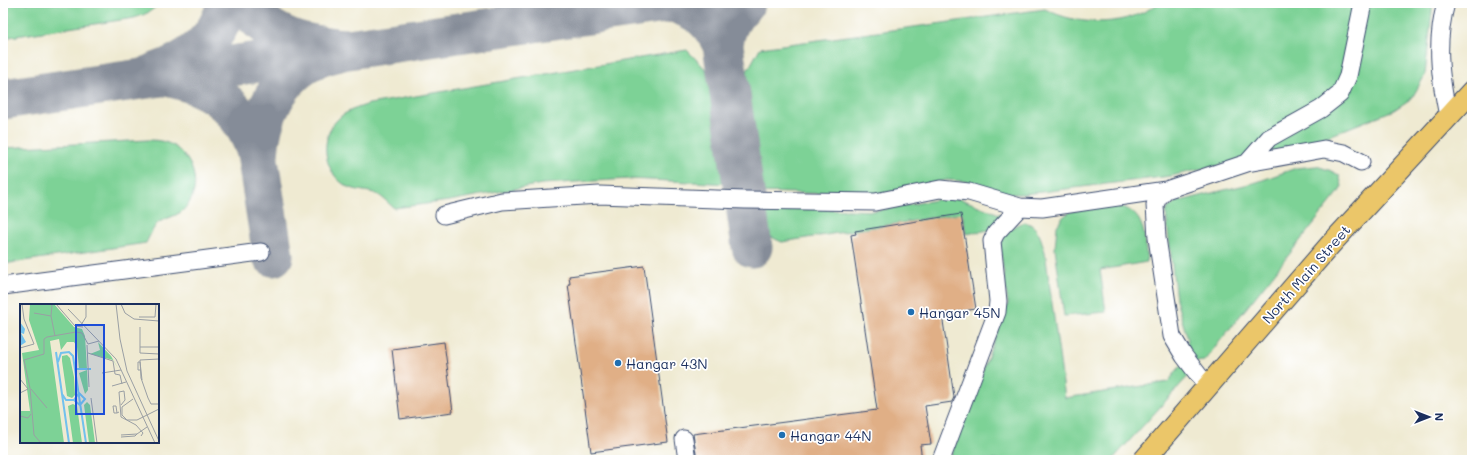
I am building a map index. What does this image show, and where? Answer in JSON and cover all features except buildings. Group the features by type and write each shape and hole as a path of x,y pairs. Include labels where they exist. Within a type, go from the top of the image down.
{"main road":[{"name":"North Main Street","path":"1144,460 1330,245 1472,91"}],"lane":[{"path":"1246,163 1269,138 1321,109 1340,94 1348,76 1363,3"},
{"path":"1446,3 1442,18 1439,50 1440,75 1448,116"},
{"path":"444,215 502,201 599,195 745,200 875,202 940,189 969,192 1020,206 1042,208 1166,190 1246,163 1324,149 1344,152 1361,162"},
{"path":"1166,190 1158,198 1155,205 1157,238 1172,336 1184,356 1200,377 1210,384"},
{"path":"940,460 997,312 998,301 992,254 992,241 996,234 1020,206"},
{"path":"3,286 261,252"},
{"path":"684,439 687,460"}],"green space":[{"path":"3,3 159,3 148,13 134,18 3,38"},
{"path":"1159,3 1433,3 1425,75 1412,98 1394,110 1303,146 1171,176 1025,194 1011,194 963,181 947,180 876,195 756,192 741,82 760,48 1045,9 1073,19 1103,22 1132,17"},
{"path":"687,50 716,80 732,184 629,179 542,184 449,201 394,208 377,194 346,186 336,177 328,161 326,144 328,135 337,120 352,110 369,104"},
{"path":"148,140 170,144 183,154 191,165 194,186 191,200 187,206 178,214 159,222 153,229 146,243 3,264 3,148"},
{"path":"1316,166 1339,175 1342,186 1339,192 1204,361 1196,362 1185,349 1188,340 1176,300 1166,213 1168,208 1176,202 1257,182 1296,168"},
{"path":"947,198 961,199 1004,216 995,229 966,234 962,213 782,242 766,233 761,226 761,215 772,207 874,211"},
{"path":"1116,205 1126,208 1134,213 1139,219 1144,234 1147,262 1100,270 1106,312 1064,316 1055,248 1057,226 1063,217 1071,211"},
{"path":"1025,222 1030,224 1039,234 1045,252 1065,398 1168,382 1181,365 1191,373 1112,460 949,460 1008,304 1000,247 1001,242 1008,231 1016,225"}],"taxiway":[{"path":"227,3 223,17 217,29 200,49 190,57 153,74 190,82 219,98 232,109 242,122 251,138 258,156"},
{"path":"246,3 265,25 277,33 303,43 346,49 316,58 291,75 281,86 267,112 258,156"},
{"path":"3,99 665,3"},
{"path":"676,3 692,10 704,18 719,36 723,45"},
{"path":"745,3 736,12 730,22 725,33 723,45 752,247"},
{"path":"253,128 273,256"}],"place":[{"name":"Hangar 45N","path":"911,312"},
{"name":"Hangar 43N","path":"618,363"},
{"name":"Hangar 44N","path":"782,435"}]}
